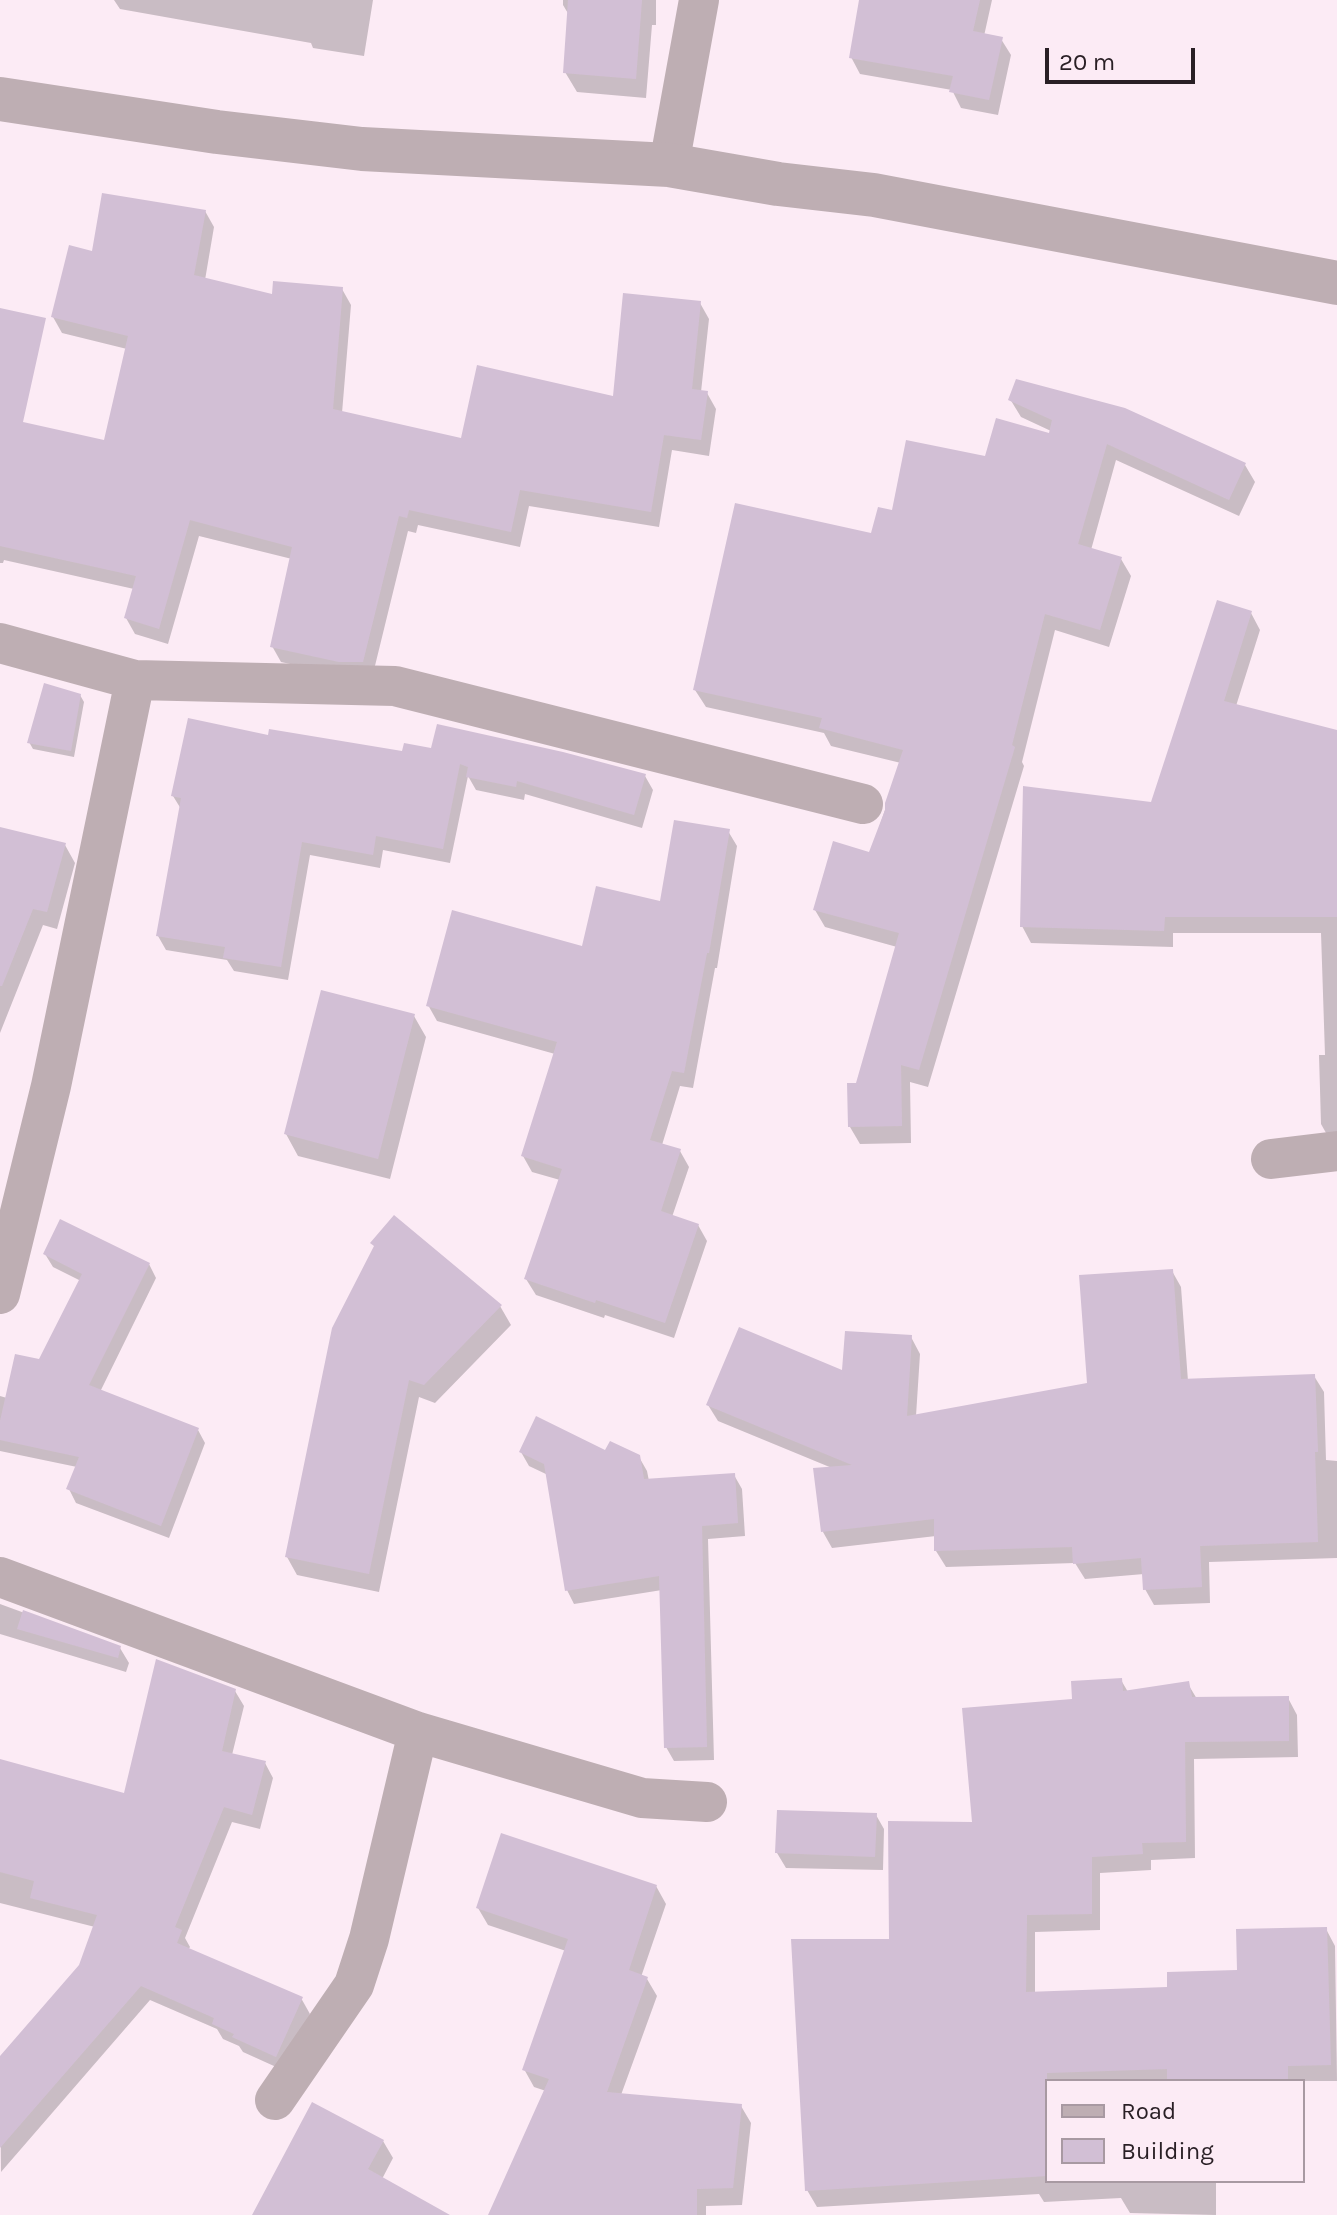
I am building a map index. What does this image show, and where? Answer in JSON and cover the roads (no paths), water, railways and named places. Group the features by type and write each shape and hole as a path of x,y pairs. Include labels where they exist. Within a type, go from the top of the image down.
{"street":[{"path":"669,165 699,0"},
{"path":"0,99 217,132 362,149 669,165 778,184 874,195 1337,283"},
{"path":"0,643 135,680 395,686 863,804"},
{"path":"0,1294 51,1086 135,680"},
{"path":"1271,1159 1337,1151"},
{"path":"0,1577 418,1732 642,1798 707,1802"},
{"path":"275,2100 354,1985 369,1939 418,1732"}]}
